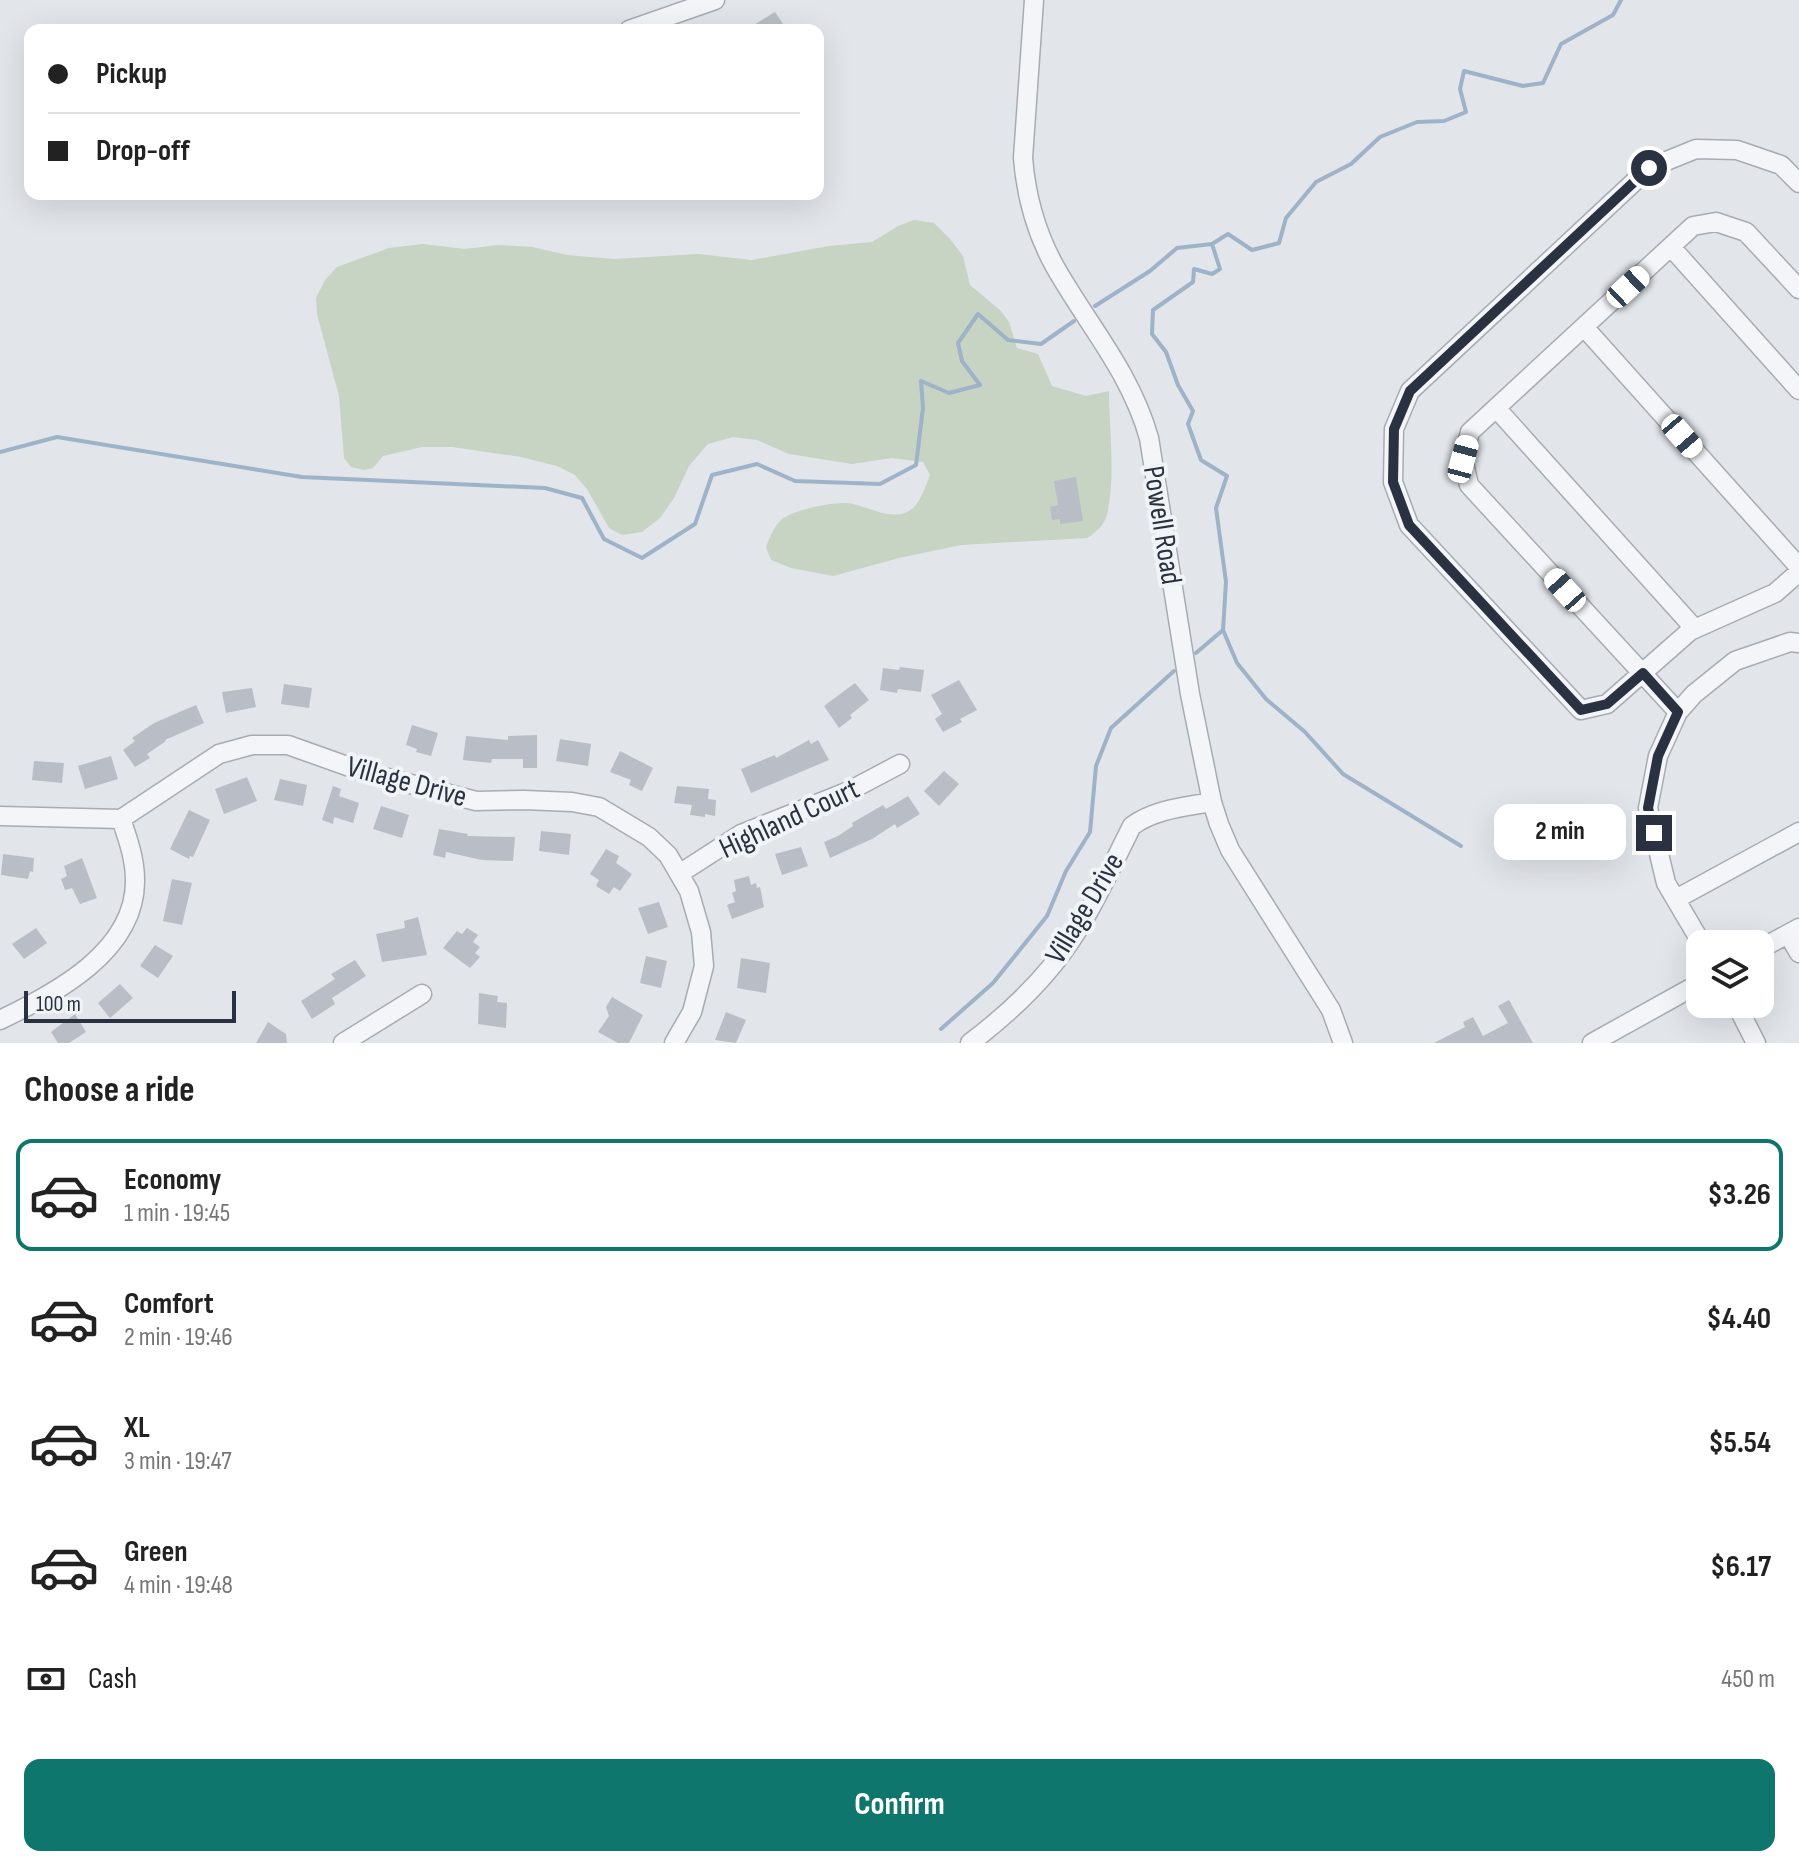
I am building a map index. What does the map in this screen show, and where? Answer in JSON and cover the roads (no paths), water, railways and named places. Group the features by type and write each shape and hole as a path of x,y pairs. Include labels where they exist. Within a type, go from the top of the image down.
{"street":[{"path":"646,24 715,0"},
{"name":"Powell Road","path":"1034,0 1023,138 1025,179 1037,226 1054,265 1129,382 1143,416 1190,694 1219,824 1230,850 1331,1010 1343,1043"},
{"path":"1584,327 1799,570 1775,593 1695,629 1607,704 1581,710 1409,525 1393,482 1394,429 1410,391 1649,168 1696,149 1737,150 1781,165 1799,183"},
{"path":"1678,712 1469,485 1463,459 1470,432 1693,226 1716,222 1746,232 1799,289"},
{"path":"1671,247 1799,390"},
{"path":"1496,408 1695,629"},
{"path":"1694,930 1671,891 1648,808 1658,756 1678,712 1694,694 1735,661 1790,642 1799,643"},
{"name":"Village Drive","path":"121,819 219,754 252,745 288,745 361,771 476,801 572,802 599,807 649,837 668,855 689,891 701,932 704,966 692,1012 674,1043"},
{"name":"Highland Court","path":"679,874 741,834 849,791 900,764"},
{"name":"Village Drive","path":"970,1043 1024,997 1053,965 1077,931 1132,826 1144,817 1160,812 1212,802"},
{"path":"0,816 121,819 134,863 135,882 128,918 117,938 70,980 37,1002 0,1020"},
{"path":"1671,891 1799,832"},
{"path":"1774,942 1794,931 1799,953"},
{"path":"1592,1043 1686,991"},
{"path":"343,1043 422,994"},
{"path":"1743,1018 1756,1043"}],"waterway":[{"path":"1095,306 1150,271 1177,248 1212,244 1228,234 1252,250 1279,243 1286,218 1316,182 1351,164 1380,137 1417,122 1444,121 1466,112 1460,89 1464,71 1523,86 1543,83 1561,44 1613,15 1621,0"},
{"path":"1212,244 1220,269 1212,274 1194,269 1193,282 1153,310 1152,334 1166,352 1178,385 1193,411 1188,424 1201,460 1227,476 1216,508 1226,582 1223,630 1237,663 1266,699 1305,732 1343,774 1461,846"},
{"path":"0,452 57,437 302,477 545,488 582,498 604,539 642,558 695,524 712,475 757,464 795,481 880,484 916,465 923,408 921,381 949,393 980,385 962,361 958,343 978,314 1008,340 1041,344 1074,321"},
{"path":"1196,653 1223,630"},
{"path":"941,1029 993,983 1047,916 1066,871 1090,832 1096,766 1111,728 1174,671"}]}
